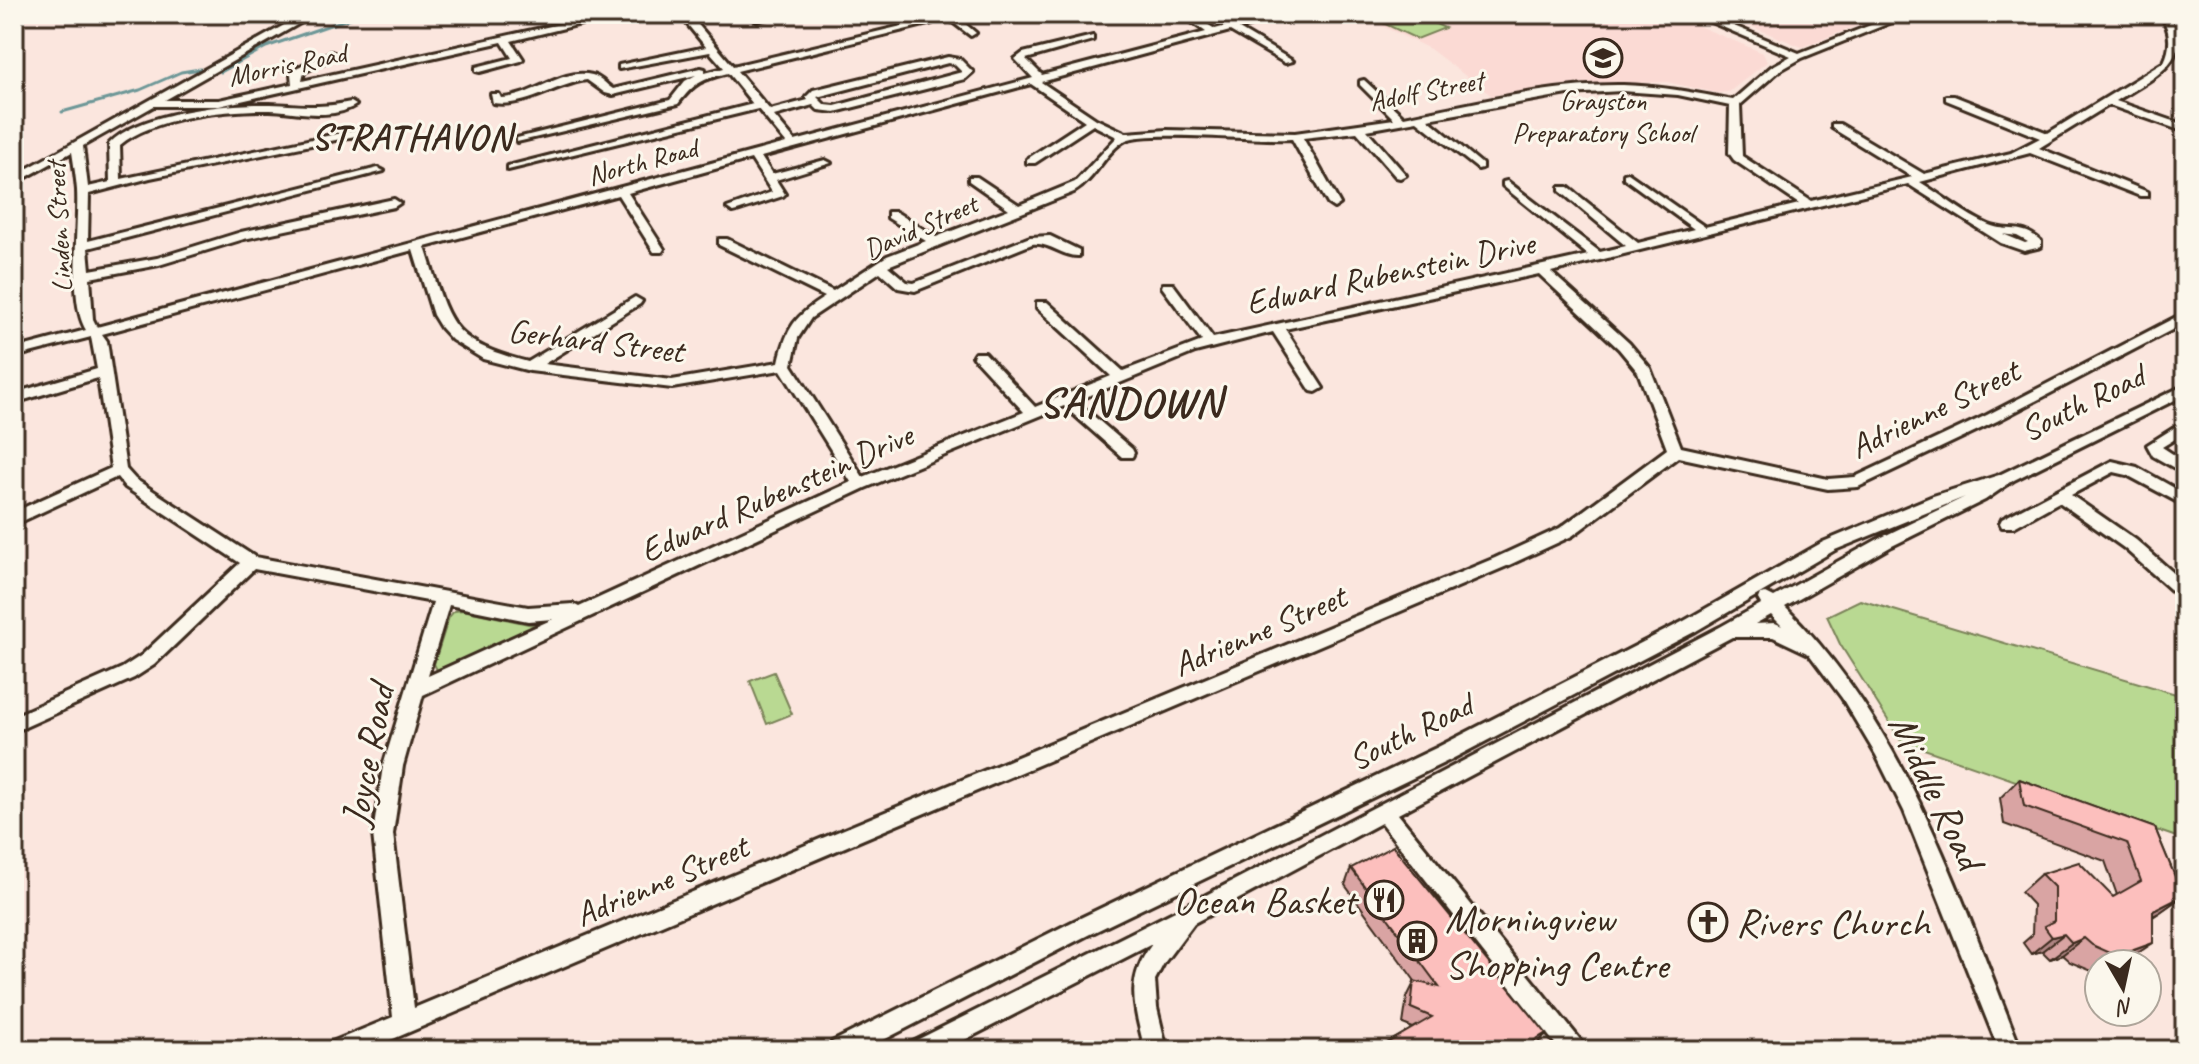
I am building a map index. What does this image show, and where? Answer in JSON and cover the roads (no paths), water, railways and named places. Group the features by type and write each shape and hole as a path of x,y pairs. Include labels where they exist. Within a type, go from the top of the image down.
{"street":[{"name":"Linden Street","path":"96,331 86,319 83,192 77,145 311,14"},
{"name":"Morris Road","path":"153,103 213,104 617,14"},
{"path":"684,14 793,145"},
{"path":"746,14 757,18 780,14"},
{"path":"947,14 971,33"},
{"path":"957,21 985,14"},
{"path":"1185,14 1214,33"},
{"name":"North Road","path":"14,353 1283,14"},
{"path":"1697,14 1799,56"},
{"path":"1807,204 1738,158 1735,153 1735,104 1775,69 1799,56 1907,14"},
{"name":"Edward Rubenstein Drive","path":"416,690 860,484 1210,343 1542,270 2030,149 2168,64 2179,42 2164,14"},
{"path":"495,96 497,101 512,102 540,88 586,77 595,79 603,89 620,91 927,23"},
{"path":"1231,28 1288,61"},
{"path":"1090,38 1020,59 1036,80 1092,121 1125,136"},
{"path":"480,69 518,59 505,39"},
{"path":"623,67 714,48"},
{"path":"297,86 296,74 300,70 331,55"},
{"path":"512,168 704,118 814,102 825,110 835,109 961,77 968,70 957,61 942,61 817,92 811,97 814,102"},
{"path":"521,140 674,102 694,79 731,68"},
{"path":"1364,83 1400,119"},
{"name":"Adolf Street","path":"1125,136 1296,136 1569,89 1664,88 1735,104"},
{"path":"1950,98 2050,138"},
{"path":"2107,101 2185,129"},
{"path":"674,102 704,118"},
{"path":"116,184 114,144 130,131 248,108 279,107 310,111 351,105"},
{"path":"1418,116 1478,166"},
{"path":"1031,161 1092,121"},
{"path":"1836,126 1990,230"},
{"path":"1359,127 1400,175"},
{"path":"83,192 360,132"},
{"name":"David Street","path":"785,365 787,350 799,323 833,296 880,266 1087,180 1116,142 1125,136"},
{"path":"1296,136 1334,204"},
{"path":"14,181 77,145"},
{"path":"2030,149 2144,194"},
{"path":"733,208 778,195 754,155"},
{"path":"769,178 825,163"},
{"path":"82,246 378,171"},
{"path":"1628,176 1701,229"},
{"path":"973,179 1018,210"},
{"path":"1507,184 1597,256"},
{"path":"1564,189 1634,246"},
{"path":"621,191 658,249"},
{"path":"84,275 159,261 228,240 394,203"},
{"path":"892,215 935,242"},
{"path":"880,266 903,285 915,287 1030,241 1046,239 1075,253"},
{"path":"723,242 833,296"},
{"name":"Gerhard Street","path":"418,246 440,315 457,337 488,356 530,367 672,384 785,365"},
{"path":"1542,270 1624,346 1645,371 1675,451"},
{"path":"1168,287 1210,343"},
{"path":"530,367 635,301"},
{"path":"1042,305 1122,378"},
{"name":"Adrienne Street","path":"340,1050 1501,562 1566,532 1675,451 1828,484 1858,482 1992,418 2185,318"},
{"path":"1277,327 1316,388"},
{"path":"14,519 119,470 96,331"},
{"path":"980,356 1034,414"},
{"path":"785,365 860,484"},
{"path":"14,398 105,371"},
{"name":"South Road","path":"840,1050 1109,914 1443,754 1756,590 1829,546 1939,500 2009,476 2185,389"},
{"path":"1066,400 1127,453"},
{"path":"2185,426 2154,445 2158,452 2185,469"},
{"path":"2008,523 2103,469 2117,466 2132,471 2185,501"},
{"name":"Edward Rubenstein Drive","path":"119,470 130,483 251,562 528,614 587,609"},
{"name":"South Road","path":"921,1050 1190,914 1726,632 1886,542 1980,496 2009,476"},
{"path":"2060,495 2124,539 2185,593"},
{"path":"14,724 128,673 148,660 251,562"},
{"name":"Middle Road","path":"1756,590 1828,663 1883,751 1913,810 2010,1050"},
{"name":"Joyce Road","path":"405,1023 383,834 393,766 442,599"},
{"path":"1726,632 1759,628 1775,630 1798,640 1828,663"},
{"path":"1383,811 1574,1050"},
{"path":"1156,1050 1142,993 1145,976 1150,960 1190,914"}],"waterway":[{"path":"221,72 266,47 362,14"},
{"path":"62,112 140,90 181,72 200,69"}],"place":[{"name":"Grayston Preparatory School","path":"1603,58"},
{"name":"Ocean Basket","path":"1384,900"},
{"name":"Rivers Church","path":"1708,922"},
{"name":"Morningview Shopping Centre","path":"1417,941"}],"district":[{"name":"STRATHAVON","path":"412,136"},
{"name":"SANDOWN","path":"1131,401"}]}
